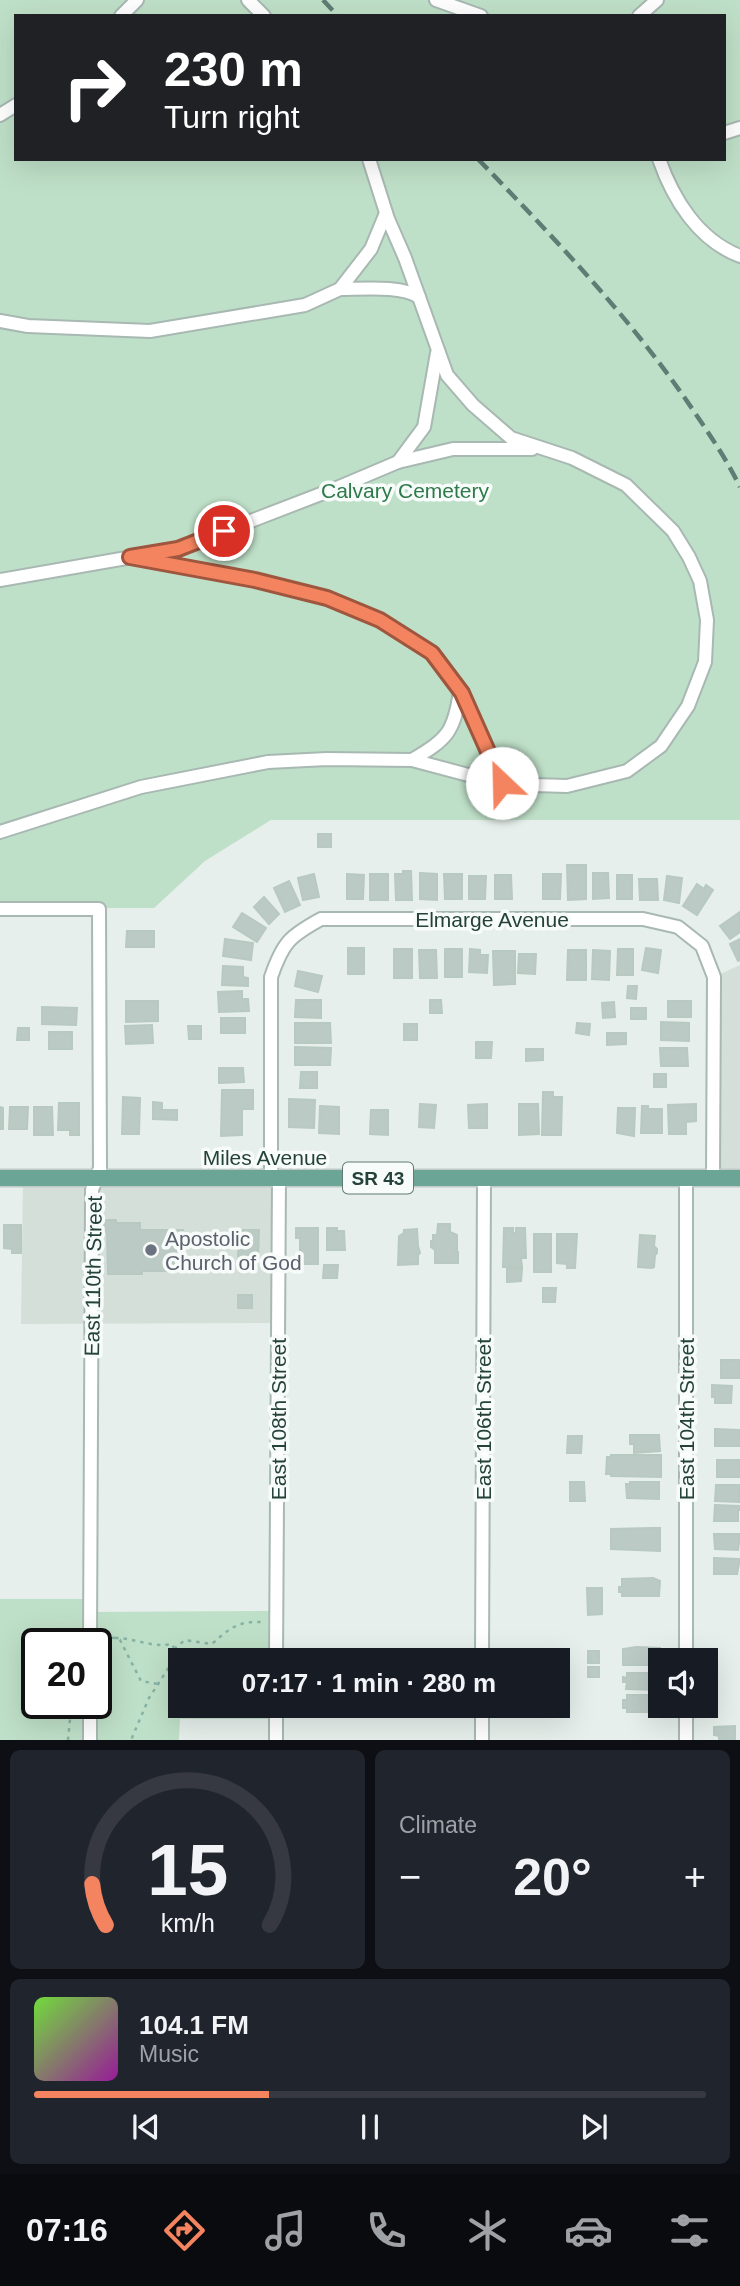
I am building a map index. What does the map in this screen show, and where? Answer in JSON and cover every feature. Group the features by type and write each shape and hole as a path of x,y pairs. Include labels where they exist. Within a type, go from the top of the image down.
{"main road":[{"name":"Miles Avenue","path":"0,1178 740,1178"}],"street":[{"path":"123,14 137,0"},
{"path":"247,0 262,14"},
{"path":"436,0 475,14"},
{"path":"641,14 657,0"},
{"path":"0,832 141,787 268,762 327,759 412,760 502,783 567,786 627,771 661,746 688,706 705,662 708,620 700,581 690,557 673,531 626,485 572,458 511,438 473,405 447,375 386,213 370,161"},
{"path":"660,161 668,184 692,221 709,239 740,256"},
{"path":"340,289 371,249 386,213"},
{"path":"0,321 28,326 150,331 305,305 340,289 377,289 414,293 419,297"},
{"path":"398,461 424,427 437,348"},
{"path":"0,580 178,549 398,461 453,449 545,449"},
{"path":"130,557 255,580 327,598 380,620 432,653 460,691 502,783"},
{"path":"412,760 440,743 456,719 460,691"},
{"name":"East 110th Street","path":"0,909 99,909 100,1168 92,1198 95,1628"},
{"name":"Elmarge Avenue","path":"275,1178 271,977 279,954 294,934 321,919 643,919 678,926 702,946 714,977 713,1178"},
{"name":"East 108th Street","path":"275,1178 276,1648"},
{"name":"East 106th Street","path":"482,1648 484,1178"},
{"name":"East 104th Street","path":"686,1178 686,1648"},
{"path":"276,1718 276,1740"},
{"path":"482,1718 482,1740"},
{"path":"686,1718 686,1740"},
{"path":"90,1719 90,1740"}],"path":[{"path":"175,1648 185,1640 212,1644 244,1622 264,1622"},
{"path":"112,1637 125,1637 152,1646 172,1644 174,1648"},
{"path":"115,1637 120,1640 141,1681 158,1684"},
{"path":"131,1740 149,1698 168,1669"},
{"path":"68,1740 70,1719"}],"shaded area":[{"path":"740,965 740,1178 713,1178 714,977"},
{"path":"23,1178 279,1178 278,1323 21,1324"}],"green space":[{"name":"Calvary Cemetery","path":"0,0 740,0 740,820 271,820 205,861 154,908 0,908"},
{"path":"0,1599 90,1599 91,1612 277,1611 276,1648 168,1648 168,1718 276,1719 180,1719 179,1740 0,1740"}],"building":[{"path":"318,834 331,834 331,847 318,847"},
{"path":"567,865 586,865 586,899 568,900"},
{"path":"403,871 411,871 412,900 396,900 395,874 403,874"},
{"path":"420,873 437,874 437,900 420,899"},
{"path":"593,873 608,873 609,898 593,899"},
{"path":"314,874 319,897 303,900 298,878"},
{"path":"347,874 364,875 363,899 347,899"},
{"path":"370,874 388,874 388,900 370,900"},
{"path":"444,874 462,874 462,899 445,899"},
{"path":"543,874 561,874 560,899 543,899"},
{"path":"495,875 511,875 512,899 495,899"},
{"path":"617,875 632,875 632,899 617,899"},
{"path":"469,876 486,876 485,899 469,899"},
{"path":"667,876 682,878 679,903 664,900"},
{"path":"639,879 657,879 658,900 640,900"},
{"path":"289,881 300,905 285,912 274,888"},
{"path":"697,884 704,889 706,885 713,890 697,915 683,906"},
{"path":"264,897 279,914 269,924 254,907"},
{"path":"740,912 740,932 730,939 720,926"},
{"path":"242,913 266,928 257,942 233,927"},
{"path":"127,931 154,931 154,947 126,947"},
{"path":"225,939 253,943 251,960 223,956"},
{"path":"740,939 740,960 738,961 730,944"},
{"path":"348,948 364,948 364,974 348,974"},
{"path":"646,948 661,950 658,973 642,970"},
{"path":"394,949 412,949 412,978 394,978"},
{"path":"445,949 462,949 462,977 445,977"},
{"path":"470,949 480,950 480,955 488,955 487,973 469,972"},
{"path":"618,949 633,949 633,975 617,975"},
{"path":"419,950 436,950 437,978 420,978"},
{"path":"568,950 586,950 586,980 567,980"},
{"path":"593,950 610,951 609,980 592,979"},
{"path":"493,951 515,951 515,984 494,985"},
{"path":"519,954 536,954 535,974 518,973"},
{"path":"223,966 243,967 243,977 248,978 248,986 222,985"},
{"path":"298,971 322,976 318,992 295,986"},
{"path":"628,986 637,986 636,999 627,998"},
{"path":"242,991 242,999 248,999 249,1011 219,1012 218,992"},
{"path":"296,1000 321,1000 321,1018 295,1017"},
{"path":"430,1000 441,1000 442,1013 430,1013"},
{"path":"126,1001 158,1001 158,1021 126,1022"},
{"path":"668,1001 691,1001 691,1017 668,1017"},
{"path":"614,1002 615,1017 603,1018 602,1003"},
{"path":"42,1007 77,1008 76,1025 42,1024"},
{"path":"631,1008 646,1008 646,1019 631,1019"},
{"path":"221,1018 245,1018 245,1033 221,1033"},
{"path":"661,1022 689,1023 689,1041 661,1040"},
{"path":"295,1023 330,1023 331,1043 295,1043"},
{"path":"577,1023 590,1024 589,1035 576,1033"},
{"path":"404,1024 417,1024 417,1040 404,1040"},
{"path":"152,1025 153,1043 126,1044 125,1026"},
{"path":"188,1026 201,1026 201,1039 189,1039"},
{"path":"18,1028 29,1028 29,1040 17,1040"},
{"path":"49,1032 72,1032 72,1049 49,1049"},
{"path":"607,1033 626,1033 626,1044 607,1045"},
{"path":"476,1042 492,1042 491,1058 476,1058"},
{"path":"295,1047 331,1048 330,1065 295,1065"},
{"path":"660,1048 687,1048 688,1066 661,1066"},
{"path":"526,1049 543,1049 543,1060 526,1061"},
{"path":"219,1068 243,1068 244,1082 219,1083"},
{"path":"301,1072 317,1072 317,1088 300,1088"},
{"path":"654,1074 666,1074 666,1087 654,1087"},
{"path":"222,1090 253,1090 253,1109 242,1109 242,1135 221,1136"},
{"path":"543,1092 553,1092 553,1097 562,1097 561,1135 542,1135"},
{"path":"123,1097 140,1098 139,1134 122,1134"},
{"path":"289,1099 315,1100 314,1128 289,1127"},
{"path":"153,1102 162,1103 162,1110 177,1110 177,1120 153,1119"},
{"path":"59,1103 79,1103 79,1135 70,1135 70,1130 58,1130"},
{"path":"420,1104 436,1105 434,1128 419,1127"},
{"path":"487,1104 487,1128 469,1128 468,1105"},
{"path":"519,1104 538,1104 539,1134 519,1135"},
{"path":"696,1104 696,1121 686,1122 686,1134 669,1134 668,1105"},
{"path":"320,1106 339,1107 339,1134 319,1133"},
{"path":"642,1106 662,1109 662,1133 641,1133"},
{"path":"0,1107 3,1108 3,1129 0,1129"},
{"path":"10,1107 28,1107 27,1129 9,1129"},
{"path":"34,1107 52,1107 53,1135 34,1135"},
{"path":"618,1108 635,1108 634,1136 617,1133"},
{"path":"371,1110 388,1110 388,1135 370,1134"},
{"path":"104,1220 140,1223 140,1230 183,1230 186,1232 186,1235 183,1235 186,1243 182,1246 181,1271 108,1274 107,1232 104,1232"},
{"path":"438,1224 450,1224 450,1232 457,1235 455,1252 458,1252 458,1263 435,1263 435,1250 431,1247 431,1241 433,1235 437,1235"},
{"path":"4,1225 21,1225 21,1253 12,1253 12,1249 4,1248"},
{"path":"296,1228 318,1228 318,1264 302,1264 300,1238 296,1238"},
{"path":"327,1228 344,1231 345,1250 327,1250"},
{"path":"504,1228 513,1228 513,1233 516,1233 516,1228 525,1228 526,1258 521,1258 522,1267 503,1267"},
{"path":"417,1229 420,1253 418,1264 398,1265 399,1236 404,1230"},
{"path":"239,1230 259,1230 258,1259 252,1266 244,1266 244,1259 238,1259"},
{"path":"534,1234 551,1234 551,1272 534,1272"},
{"path":"557,1234 577,1234 575,1268 567,1268 567,1264 557,1263"},
{"path":"640,1235 655,1236 654,1246 657,1253 652,1268 638,1267"},
{"path":"324,1265 338,1265 337,1278 323,1278"},
{"path":"507,1268 522,1269 521,1281 507,1282"},
{"path":"543,1288 556,1288 555,1302 543,1302"},
{"path":"238,1295 252,1295 252,1308 238,1308"},
{"path":"721,1360 740,1360 740,1378 721,1378"},
{"path":"712,1385 732,1386 731,1403 715,1403"},
{"path":"715,1429 740,1430 740,1446 715,1446"},
{"path":"630,1435 659,1435 660,1451 634,1453"},
{"path":"568,1436 582,1436 581,1453 567,1453"},
{"path":"661,1455 661,1477 606,1474 607,1457"},
{"path":"717,1460 740,1460 740,1477 717,1477"},
{"path":"570,1482 584,1482 585,1501 570,1501"},
{"path":"659,1482 659,1499 627,1498 626,1484"},
{"path":"716,1485 739,1485 739,1502 715,1501"},
{"path":"715,1505 740,1506 738,1521 714,1521"},
{"path":"660,1528 660,1551 611,1549 611,1529"},
{"path":"714,1534 740,1534 738,1550 715,1549"},
{"path":"714,1558 740,1559 737,1574 714,1574"},
{"path":"653,1578 660,1581 659,1596 622,1596 622,1592 619,1592 622,1579"},
{"path":"587,1588 602,1588 602,1614 588,1615"},
{"path":"636,1647 660,1648 648,1648 648,1665 623,1665 623,1649"},
{"path":"588,1651 599,1651 599,1663 588,1663"},
{"path":"588,1667 599,1667 599,1677 588,1677"},
{"path":"627,1673 648,1673 648,1690 626,1689 627,1682 623,1682 623,1677 627,1678"},
{"path":"627,1695 648,1695 648,1712 627,1712 627,1708 623,1708 623,1700 627,1700"},
{"path":"735,1726 735,1740 719,1740 719,1736 714,1735 714,1727"}],"railway":[{"path":"323,0 336,14"},
{"path":"480,161 564,249 644,343 706,429 740,487"}],"place":[{"name":"Apostolic Church of God","path":"151,1250"}],"route":[{"path":"224,531 178,549 130,557 255,580 327,598 380,620 432,653 462,693 502,783"}]}
